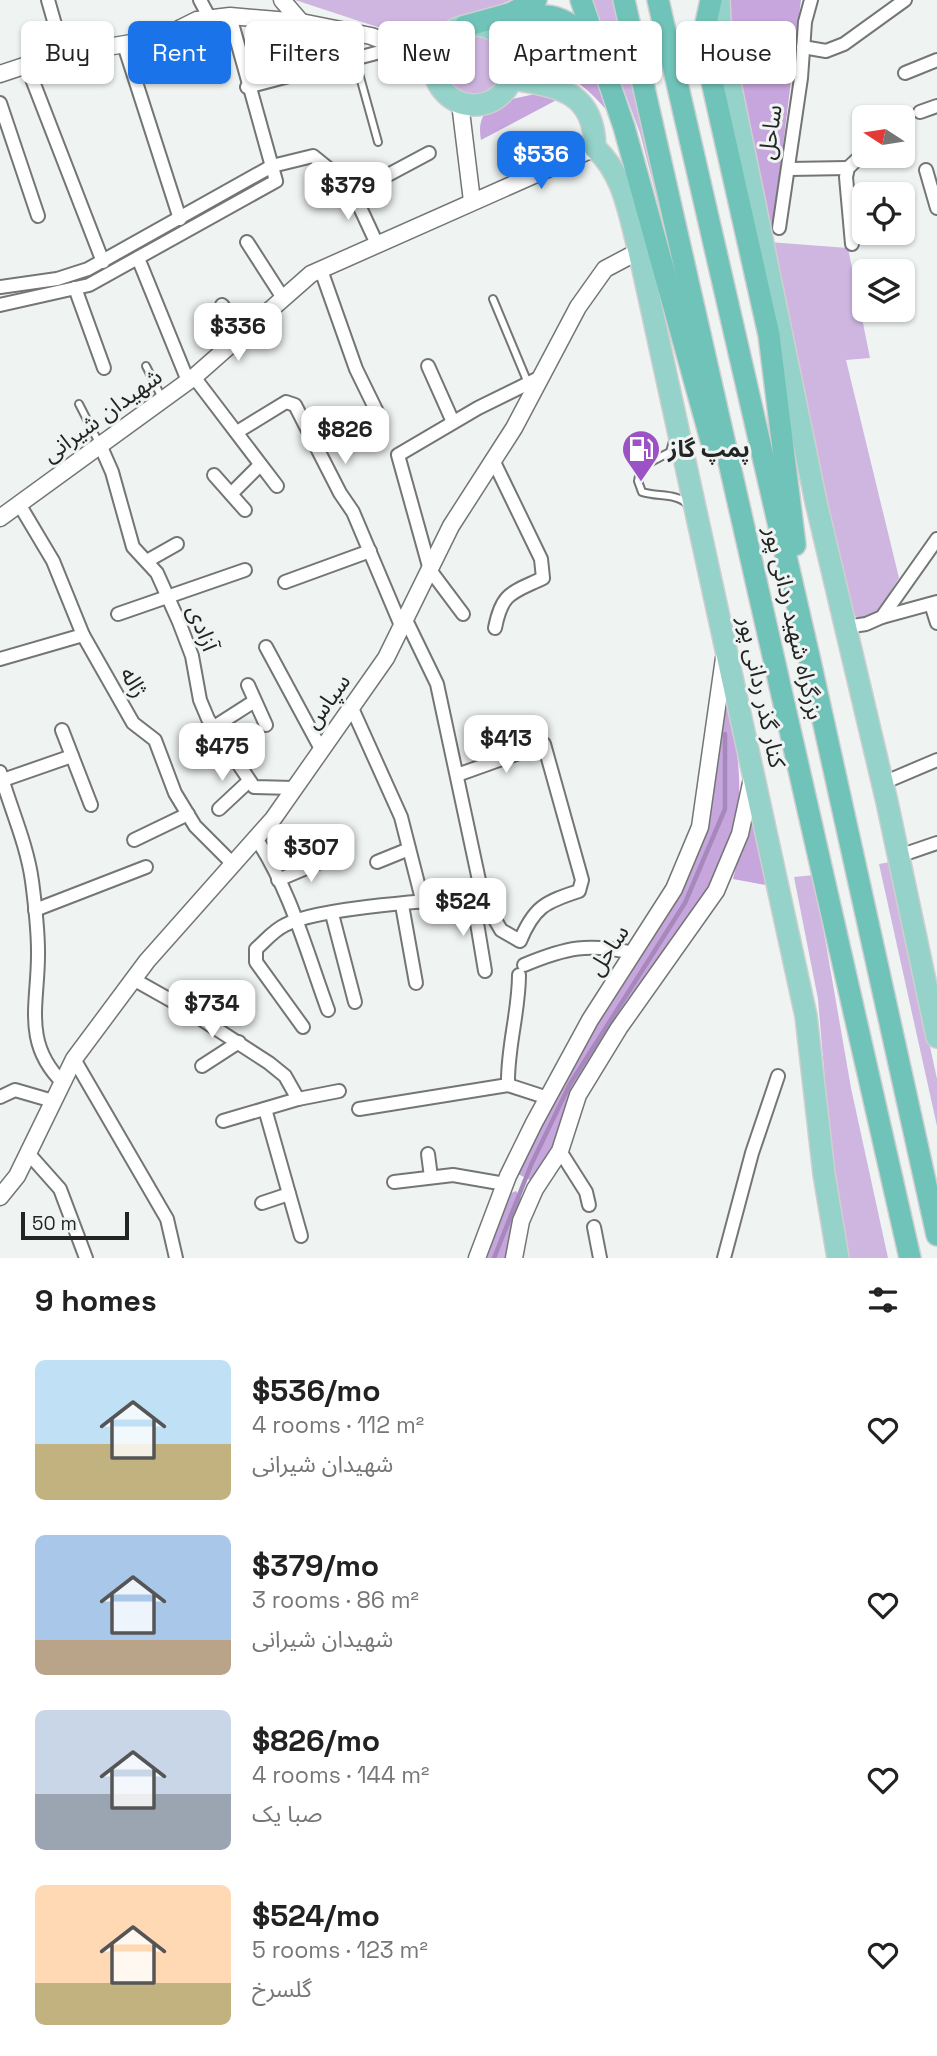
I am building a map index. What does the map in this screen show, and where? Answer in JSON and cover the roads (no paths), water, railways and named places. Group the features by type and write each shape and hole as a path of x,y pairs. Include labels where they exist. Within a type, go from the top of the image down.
{"highway":[{"path":"581,0 588,21"},
{"name":"بزرگراه شهید ردانی پور","path":"624,0 910,1258"},
{"name":"بزرگراه شهید ردانی پور","path":"658,0 810,662 937,1235"},
{"path":"711,0 706,23 706,55 769,335 810,662"},
{"path":"475,22 525,4"},
{"path":"530,21 544,17 564,21"},
{"path":"609,84 777,664"},
{"path":"892,1032 937,1182"}],"main road":[{"path":"719,0 721,39 816,502 883,783 937,1037"},
{"path":"439,84 450,98 460,103 481,105 500,96 508,84"},
{"path":"534,84 568,92 587,108 595,130 595,148"},
{"name":"کنار گذر ردانی پور","path":"595,148 608,160 619,180 639,251 675,408 806,1016 824,1174 838,1258"}],"street":[{"path":"48,0 54,21"},
{"path":"200,0 209,17"},
{"path":"282,0 300,21"},
{"name":"ساحل","path":"779,228 789,169 804,22 811,0"},
{"path":"803,47 826,51 844,44 905,0"},
{"path":"0,305 89,285 276,181 247,87 230,16"},
{"path":"114,46 161,38 209,17 289,21"},
{"path":"124,45 180,219"},
{"path":"905,73 937,60"},
{"path":"0,74 21,68"},
{"path":"34,84 103,262"},
{"path":"247,87 259,84"},
{"path":"0,103 38,216"},
{"path":"460,103 472,201"},
{"path":"920,111 937,106"},
{"name":"شهیدان شیرانی","path":"1,515 101,447 162,398 191,379 283,298 321,270 595,148"},
{"path":"350,186 371,184 429,153"},
{"path":"0,287 57,279 103,262 272,166 313,156 350,186 377,244"},
{"path":"789,169 848,168 852,164"},
{"path":"848,168 852,244"},
{"path":"926,170 937,208"},
{"path":"247,242 283,298"},
{"name":"سپاس","path":"0,1197 17,1176 74,1059 134,979 256,838 386,658 451,526 493,460 534,380 578,307 606,269 639,251"},
{"path":"138,258 191,379 237,432 277,486"},
{"path":"321,270 356,369 378,414"},
{"path":"75,288 104,368"},
{"path":"222,305 244,333"},
{"path":"428,366 453,422"},
{"path":"463,614 430,570 398,455 453,422 534,380"},
{"path":"237,432 286,402 295,405 340,493 353,512 404,624 437,684 457,775 478,899 485,971"},
{"name":"آزادی","path":"101,447 112,472 133,547 147,561 167,595 192,656 200,685 200,700 221,739 249,781"},
{"path":"493,460 541,559 543,578 513,593 499,605 495,628"},
{"path":"231,494 260,465"},
{"path":"214,475 245,510"},
{"name":"ژاله","path":"19,504 53,561 83,635 133,723 155,740 175,793 195,826 233,864"},
{"path":"882,617 937,539"},
{"path":"147,561 177,544"},
{"path":"285,582 369,551"},
{"path":"118,614 244,570"},
{"path":"846,626 866,624 934,603 937,623"},
{"path":"0,659 83,635"},
{"path":"266,647 321,749"},
{"name":"ساحل","path":"477,1258 506,1180 548,1098 590,1020 674,889 700,827 726,652"},
{"path":"248,685 253,702 266,725"},
{"path":"214,727 253,702"},
{"path":"351,706 401,817 422,903"},
{"path":"62,730 91,805"},
{"path":"189,758 221,739"},
{"path":"457,775 544,744 582,880 579,891 546,902 529,920 520,941 501,930 478,899"},
{"path":"63,1083 45,1063 38,1043 34,1009 38,952 32,877 1,775 72,756"},
{"path":"883,783 937,760"},
{"path":"514,1258 521,1221 535,1189 560,1151 578,1095 619,1028 716,891 740,834 753,774"},
{"path":"219,809 249,781 261,788 294,788"},
{"path":"134,840 188,814"},
{"path":"256,838 296,921 328,1010"},
{"path":"899,856 937,843"},
{"path":"377,862 409,849"},
{"path":"278,880 330,858"},
{"path":"34,910 146,867"},
{"path":"303,1027 256,962 256,949 283,925 332,914 478,899"},
{"path":"402,905 416,984"},
{"path":"332,914 355,1002"},
{"path":"508,1085 508,1063 519,1005 521,970 560,950 579,946 603,946 634,953"},
{"path":"134,979 239,1042 285,1076 298,1099"},
{"path":"202,1066 239,1042"},
{"path":"74,1059 167,1219 176,1258"},
{"path":"724,1258 751,1153 778,1076"},
{"path":"359,1109 508,1085 548,1098"},
{"path":"0,1097 15,1090 53,1101"},
{"path":"223,1121 298,1099 339,1091"},
{"path":"265,1109 301,1236"},
{"path":"560,1151 586,1192 589,1205"},
{"path":"28,1153 60,1189 86,1258"},
{"path":"428,1154 431,1177"},
{"path":"394,1182 453,1175 506,1180 535,1189"},
{"path":"262,1203 289,1194"},
{"path":"594,1227 600,1258"}],"lane":[{"path":"362,84 378,142"},
{"path":"493,299 534,380"},
{"path":"146,366 162,398"},
{"path":"79,404 101,447"},
{"path":"675,408 670,452 642,467 638,481 642,492 685,500 699,524"}],"waterway":[{"path":"494,1258 531,1165 570,1084 685,903 725,809 725,734"}],"place":[{"name":"پمپ گاز","path":"641,483"}]}
